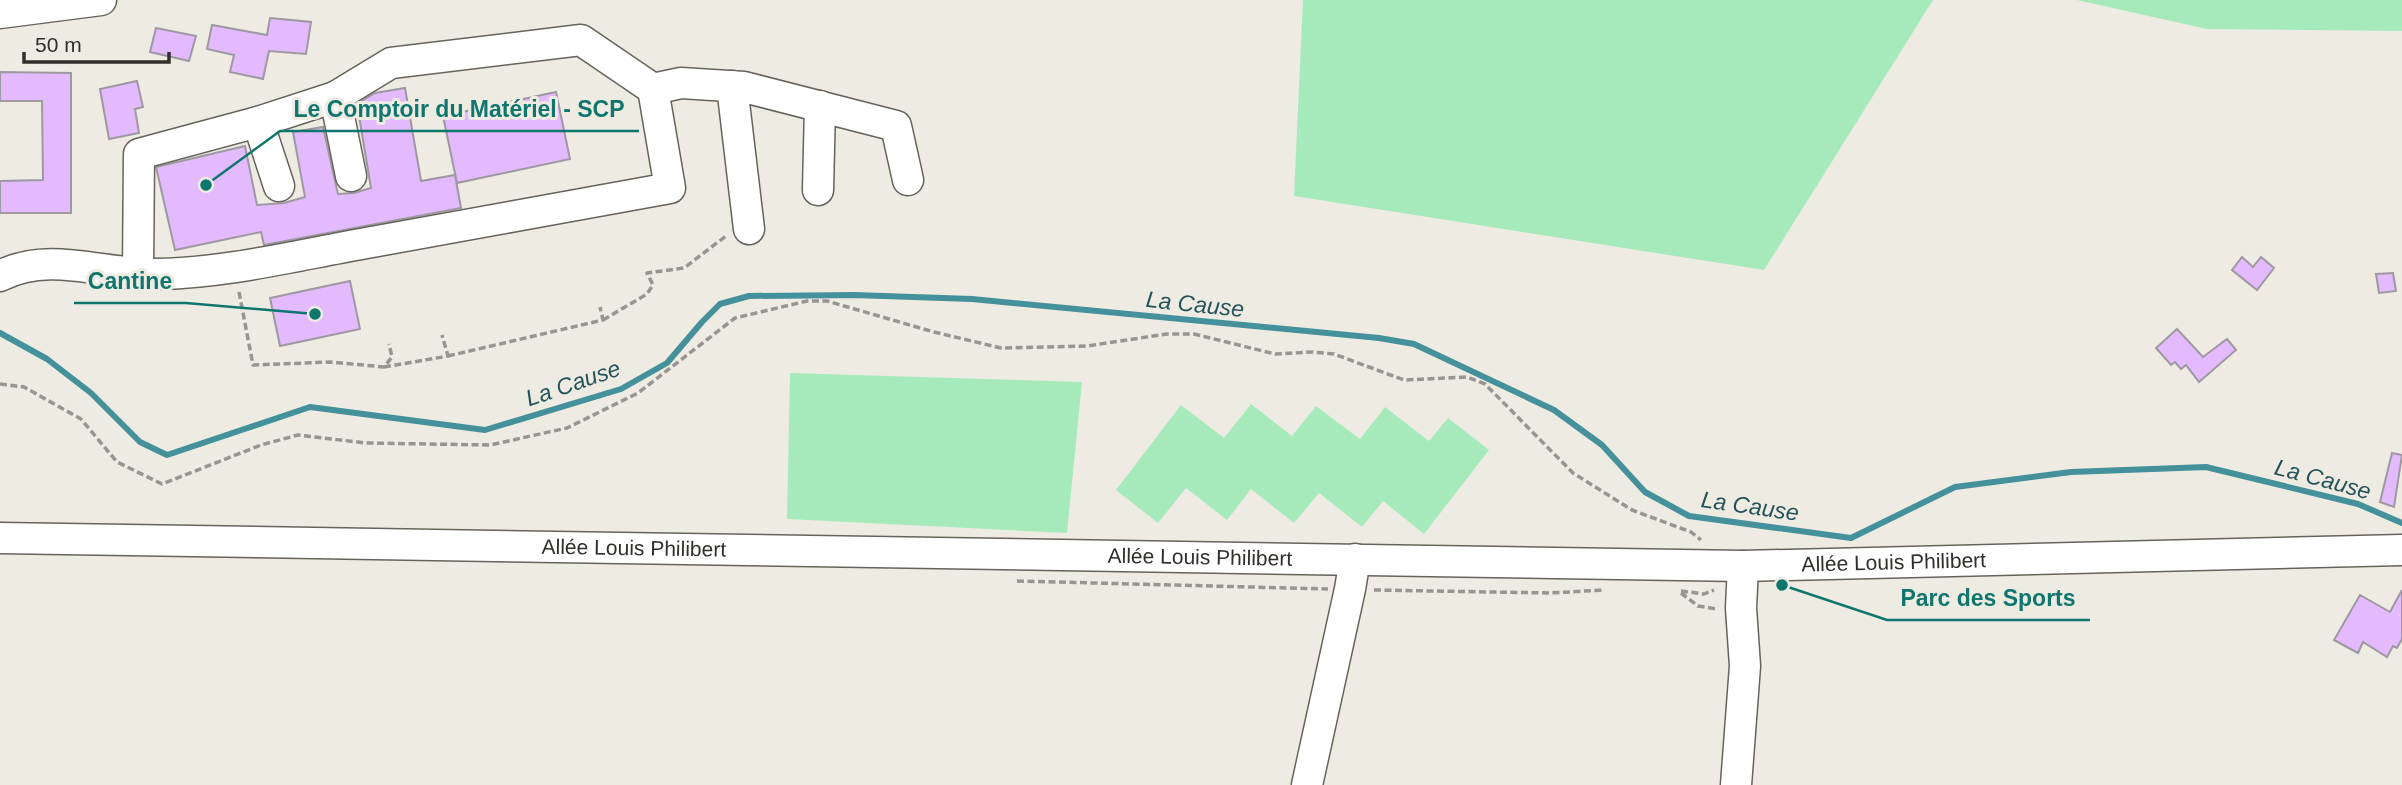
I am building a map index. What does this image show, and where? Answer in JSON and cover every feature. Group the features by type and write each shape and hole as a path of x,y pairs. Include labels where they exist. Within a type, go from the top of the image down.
{"street":[{"path":"0,13 101,0"},
{"path":"0,276 23,267 52,263 138,273 179,273 242,266 670,188 653,89 582,40 391,63 335,97 258,122 139,154 138,273"},
{"path":"653,89 681,83 744,87 896,126 908,180"},
{"path":"732,86 749,229"},
{"path":"335,97 351,176"},
{"path":"818,190 820,106"},
{"path":"258,122 279,186"},
{"name":"Allée Louis Philibert","path":"0,538 1355,559 1742,584 2402,550"},
{"path":"1307,785 1355,559"},
{"path":"1736,785 1745,666 1742,584"}],"path":[{"path":"242,266 244,280 238,283 253,365 331,362 384,367 448,356 603,320 647,294 653,285 647,273 684,268 722,237 749,229"},
{"path":"0,384 24,387 81,419 117,462 162,484 261,445 298,435 366,443 489,444 568,428 638,393 735,318 807,301 827,301 1001,348 1087,346 1167,334 1194,334 1275,354 1334,354 1404,380 1467,377 1485,384 1573,473 1632,510 1691,532 1708,545"},
{"path":"600,307 603,320"},
{"path":"442,335 448,356"},
{"path":"384,367 392,357 389,344"},
{"path":"1009,581 1550,593 1611,589"},
{"path":"1722,584 1742,584 1706,609 1679,591 1711,593 1722,584"}],"green space":[{"path":"1303,0 1933,0 1764,270 1294,196"},
{"path":"2077,0 2402,0 2402,31 2207,29"},
{"path":"790,373 1082,382 1067,533 787,519"},
{"path":"1251,404 1292,436 1316,406 1360,439 1385,407 1429,441 1448,418 1489,450 1424,534 1383,501 1362,527 1319,493 1294,523 1251,489 1227,520 1186,488 1158,523 1116,490 1181,405 1224,438"}],"building":[{"path":"270,18 311,22 306,54 269,51 263,79 230,72 234,55 207,49 212,25 267,35"},
{"path":"156,28 196,36 189,61 150,52"},
{"path":"0,72 71,73 71,213 0,213 0,181 43,180 42,101 0,101"},
{"path":"137,81 143,107 135,109 139,133 109,139 100,89"},
{"path":"405,88 421,181 455,175 461,208 264,245 261,232 175,250 156,167 245,146 257,205 284,203 305,197 293,132 323,127 338,194 371,188 357,104 375,93"},
{"path":"556,92 570,159 457,183 443,116"},
{"path":"2242,257 2253,267 2261,257 2274,268 2257,290 2232,270"},
{"path":"2393,273 2396,291 2379,293 2376,274"},
{"path":"350,281 360,329 280,346 270,298"},
{"path":"2177,329 2203,357 2227,339 2236,350 2199,382 2186,365 2181,369 2175,362 2171,365 2156,348"},
{"path":"2392,453 2402,455 2394,507 2380,502"},
{"path":"2402,590 2402,639 2397,648 2393,646 2387,657 2363,642 2358,653 2334,640 2360,595 2390,612"}],"waterway":[{"name":"La Cause","path":"0,333 47,359 91,393 140,442 167,455 310,407 485,430 621,389 667,363 720,304 749,296 854,295 972,299 1379,338 1414,344 1554,410 1602,445 1645,492 1689,516 1851,538 1955,487 2071,472 2206,467 2358,504 2402,523"}],"place":[{"name":"Le Comptoir du Matériel - SCP","path":"206,185"},
{"name":"Cantine","path":"315,314"},
{"name":"Parc des Sports","path":"1782,585"}]}
